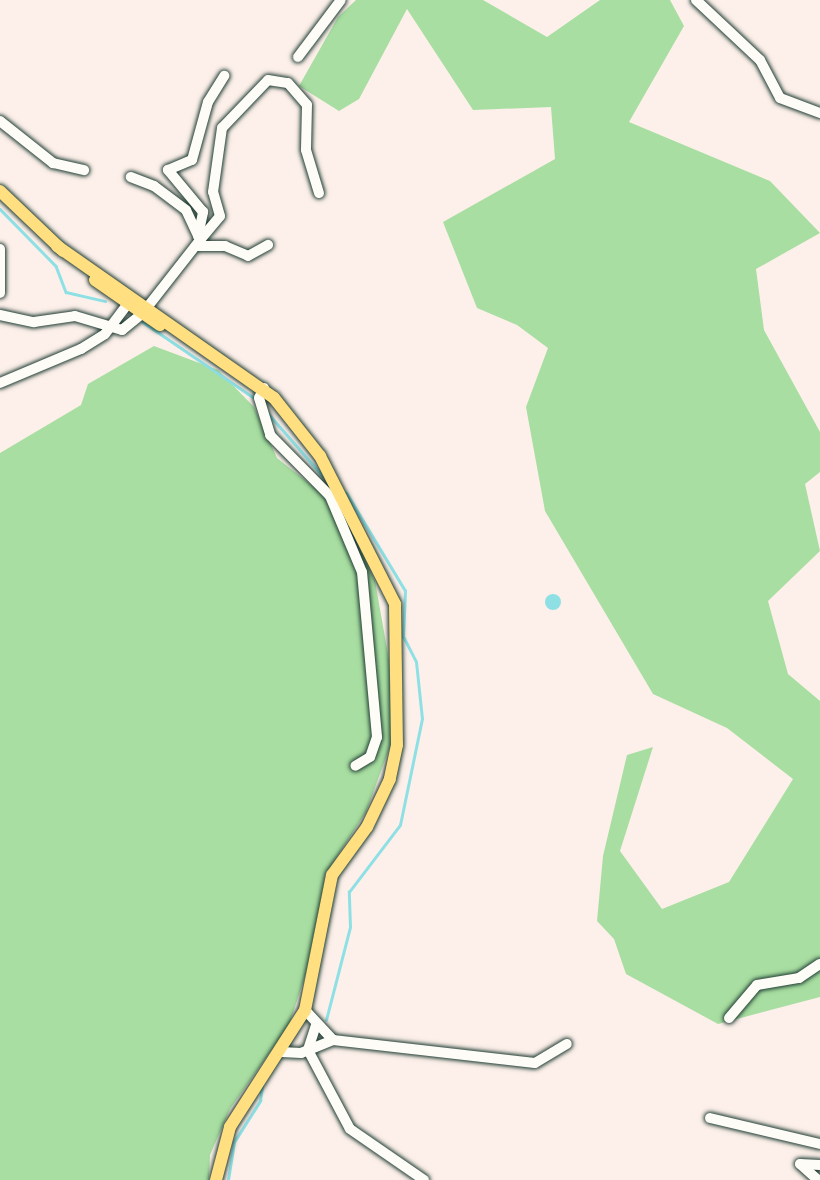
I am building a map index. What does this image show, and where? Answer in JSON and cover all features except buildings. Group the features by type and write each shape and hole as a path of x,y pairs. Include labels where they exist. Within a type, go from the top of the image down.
{"main road":[{"path":"0,191 125,308 142,314"},
{"path":"57,246 142,314 264,388 303,431 335,493 394,593 397,745 367,827 332,875 305,1010 281,1052 230,1127 216,1180"}],"street":[{"path":"298,58 341,0"},
{"path":"696,0 760,60 779,98 820,114"},
{"path":"198,241 203,212 168,170 192,160 208,102 225,76"},
{"path":"0,315 34,322 75,316 122,330 142,314 220,216 214,179 222,128 268,80 288,83 307,105 306,150 319,193"},
{"path":"0,121 53,163 84,170"},
{"path":"131,177 154,186 186,210 198,241"},
{"path":"198,241 225,246 248,257 268,245"},
{"path":"0,249 0,293"},
{"path":"0,383 81,349 108,327 125,308"},
{"path":"264,388 259,398 271,435 335,493 369,601 377,737 370,757 355,766"},
{"path":"729,1017 757,985 799,978 820,964"},
{"path":"305,1010 316,1025 333,1040"},
{"path":"316,1025 308,1050 350,1129 424,1180"},
{"path":"281,1052 308,1050 333,1040 535,1063 567,1044"},
{"path":"710,1118 820,1143"},
{"path":"818,1180 800,1164 820,1165"}],"green space":[{"path":"356,0 483,0 547,37 600,0 670,0 684,26 629,122 770,181 820,233 756,269 764,330 820,432 820,472 805,484 820,551 768,601 788,674 820,701 820,997 718,1024 626,974 614,939 597,921 603,856 627,755 653,747 620,851 662,909 729,882 793,779 727,728 653,694 545,511 526,407 548,348 517,325 477,308 443,222 555,159 551,107 473,110 407,9 359,99 339,111 299,86 338,17"},
{"path":"154,346 218,370 254,407 277,458 338,506 375,581 389,660 392,741 366,812 325,875 313,952 289,1025 230,1109 210,1155 209,1180 0,1180 0,453 81,405 88,384"}],"water":[{"path":"550,594 556,594 561,602 559,608 550,610 545,605 545,599"}],"waterway":[{"path":"0,209 56,266 66,292 105,301"},
{"path":"143,322 253,397"},
{"path":"267,412 323,476"},
{"path":"326,1020 350,927 349,892 400,825 422,719 416,662 403,637 405,591 346,493"},
{"path":"228,1180 234,1142 260,1101 262,1086"}]}
